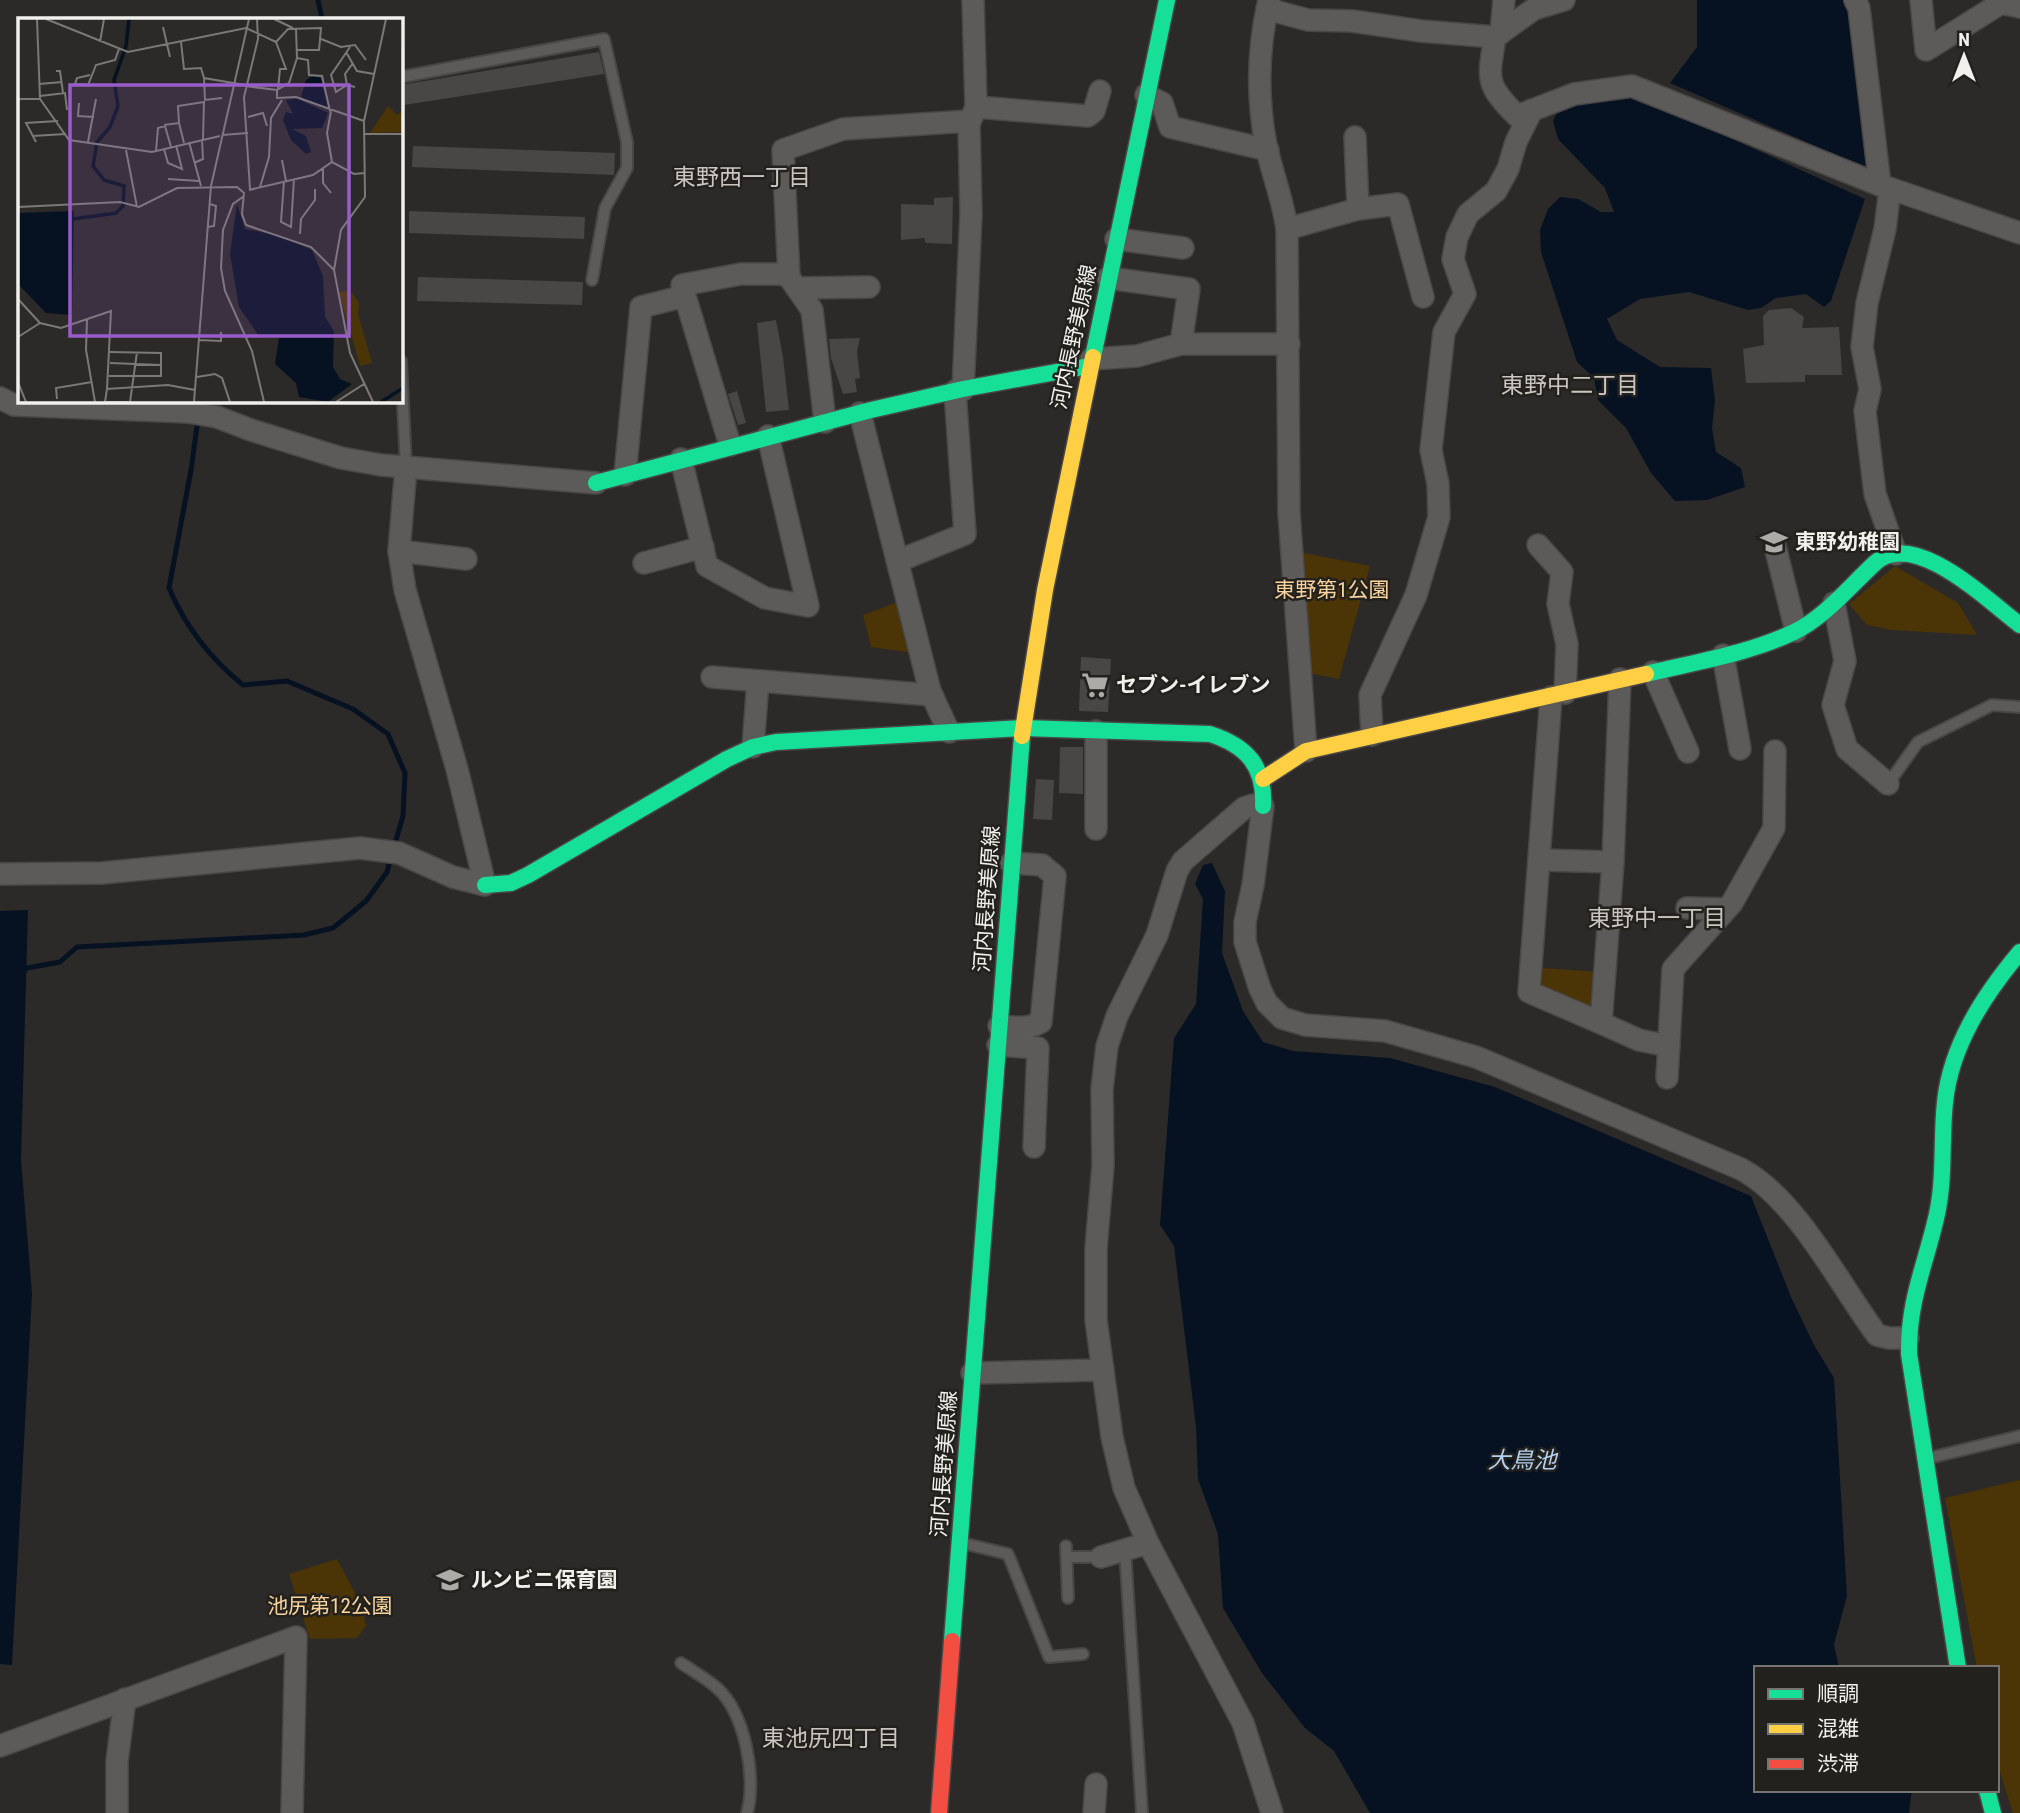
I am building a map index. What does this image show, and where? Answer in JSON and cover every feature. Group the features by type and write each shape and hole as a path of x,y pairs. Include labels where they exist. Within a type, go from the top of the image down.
{"street":[{"path":"898,561 965,534 959,390 971,214 973,0"},
{"name":"河内長野美原線","path":"939,1813 1023,728 1045,590 1090,362 1167,0"},
{"path":"1504,0 1489,74 1496,96 1517,117 1574,94 1632,86 1885,187 2020,233"},
{"path":"1306,751 1289,513 1287,229 1268,150 1259,88 1265,3 1308,19 1352,21 1421,31 1498,35 1534,9 1564,0"},
{"path":"1855,0 1859,8 1885,187 1885,229 1867,303 1862,347 1870,389 1865,411 1875,494 1896,554"},
{"path":"1921,0 1926,50 2008,3"},
{"path":"793,283 783,150 843,129 973,114 1087,116 1094,111 1100,91"},
{"path":"1146,95 1162,103 1170,127 1268,150"},
{"path":"1372,735 1370,695 1416,595 1439,517 1431,450 1444,332 1465,294 1453,259 1457,237 1468,214 1496,191 1532,110"},
{"path":"1355,136 1358,209"},
{"path":"1287,229 1358,209 1398,204 1423,297"},
{"path":"1116,239 1183,248"},
{"path":"682,285 741,274 781,274 793,283 813,310 825,422"},
{"path":"1108,278 1188,289 1181,344"},
{"path":"793,283 869,287"},
{"path":"625,475 641,307 685,296 730,445"},
{"path":"0,398 14,405 134,405 188,412 217,417 341,458 407,467 596,483 730,445 860,413 1090,362 1137,356 1181,344 1289,344"},
{"path":"860,413 932,695 949,732"},
{"path":"681,459 707,566 765,598 808,606 768,436"},
{"path":"407,467 398,551 405,590 457,769 485,885"},
{"path":"1538,545 1562,572 1550,595 1558,604 1567,644 1558,695 1529,992 1639,1040 1669,1046"},
{"path":"1775,546 1796,631"},
{"path":"645,564 702,547"},
{"path":"398,551 466,559"},
{"path":"1263,779 1306,751 1558,695 1756,647 1796,631 1834,603 1878,560 1896,554 1917,554 1945,568 2020,625"},
{"path":"1834,603 1844,661 1833,705 1847,749 1888,784"},
{"path":"1723,655 1740,749"},
{"path":"1653,672 1688,752"},
{"path":"712,677 932,695"},
{"path":"1601,1023 1613,862 1620,679"},
{"path":"753,747 758,681"},
{"path":"0,874 103,873 360,848 399,853 453,877 485,885 511,883 753,747 803,739 906,736 1023,728 1178,731 1225,738 1237,744 1260,769 1263,779 1263,806 1244,931 1247,953 1260,989 1274,1012 1292,1023 1305,1026 1385,1031 1476,1057 1758,1177 1782,1201 1877,1335 1908,1338"},
{"path":"1096,829 1097,731"},
{"path":"1667,1078 1673,969 1732,902 1774,828 1776,751"},
{"path":"1263,806 1244,808 1183,861 1177,871 1157,935 1117,1016 1107,1046 1102,1089 1103,1166 1096,1248 1097,1320 1112,1437 1124,1488 1148,1543 1244,1723 1272,1813"},
{"path":"1541,860 1613,862"},
{"path":"998,1035 1034,1027 1041,1022 1055,876 1042,865 1011,863"},
{"path":"1687,908 1725,909"},
{"path":"1958,1666 1908,1338 1909,1313 1913,1290 1937,1214 1945,1100 1951,1064 1968,1028 2020,952"},
{"path":"998,1035 1038,1048 1034,1147"},
{"path":"972,1373 1103,1370"},
{"path":"1101,1557 1148,1543"},
{"path":"0,1746 296,1637 292,1813"},
{"path":"117,1813 117,1760 125,1699"},
{"path":"1094,1813 1096,1784"},
{"path":"1988,1792 1993,1813"}],"lane":[{"path":"402,77 604,39 626,142 627,168 605,208 592,280"},
{"path":"402,379 407,467"},
{"path":"1888,784 1918,742 1992,705 2020,707"},
{"path":"1926,1459 2020,1436"},
{"path":"959,1542 1008,1554 1049,1657 1083,1654"},
{"path":"1125,1550 1142,1813"},
{"path":"1068,1598 1066,1551 1101,1557"},
{"path":"681,1663 719,1689 746,1742 751,1773 747,1813"}],"green space":[{"name":"東野第1公園","path":"1299,552 1370,566 1339,679 1308,673"},
{"path":"1895,566 1958,603 1977,635 1892,630 1867,625 1849,604"},
{"path":"898,602 921,654 871,647 863,615"},
{"path":"1542,968 1599,972 1596,1003 1588,1008 1542,987"},
{"path":"2020,1480 2020,1813 2013,1813 1999,1769 1999,1666 1977,1666 1945,1498"},
{"name":"池尻第12公園","path":"337,1559 361,1604 366,1626 357,1638 310,1639 289,1574"}],"water":[{"path":"1697,0 1844,0 1851,16 1866,168 1670,83 1697,47"},
{"path":"1633,94 1865,199 1831,301 1824,307 1806,294 1776,298 1761,308 1748,310 1689,292 1640,299 1607,319 1617,340 1660,367 1711,368 1715,400 1712,428 1716,452 1741,468 1745,487 1707,500 1675,501 1651,473 1626,428 1598,400 1594,378 1577,362 1541,252 1540,230 1548,209 1560,197 1578,199 1601,212 1614,212 1605,188 1558,139 1553,121 1561,105"},
{"name":"大鳥池","path":"1212,863 1225,891 1222,953 1243,1011 1263,1042 1293,1051 1390,1058 1495,1087 1751,1196 1791,1297 1814,1345 1834,1378 1847,1596 1834,1644 1839,1666 1754,1666 1754,1792 1912,1792 1909,1813 1370,1813 1334,1751 1305,1728 1262,1673 1223,1608 1218,1534 1198,1479 1196,1427 1174,1246 1160,1225 1174,1038 1196,1004 1203,899 1195,884 1203,865"},
{"path":"28,910 21,1160 32,1294 12,1665 0,1664 0,911"}],"building":[{"path":"599,52 604,74 404,105 402,85"},
{"path":"413,146 615,153 614,175 412,167"},
{"path":"953,197 952,244 926,243 924,238 901,240 901,204 934,205 934,198"},
{"path":"409,211 585,217 584,239 409,233"},
{"path":"418,277 583,282 582,305 417,301"},
{"path":"1791,308 1804,317 1802,328 1839,327 1842,375 1805,375 1805,382 1746,383 1743,349 1764,345 1763,316 1769,310"},
{"path":"776,320 789,410 766,412 757,323"},
{"path":"860,338 857,352 860,378 855,379 857,392 843,394 831,358 829,339"},
{"path":"737,391 746,423 738,425 728,394"},
{"name":"セブン-イレブン","path":"1081,657 1111,659 1108,712 1079,711"},
{"path":"1060,747 1083,747 1083,794 1059,793"},
{"path":"1036,779 1054,780 1052,820 1033,819"}],"waterway":[{"path":"318,0 322,18"},
{"path":"198,419 169,588 200,641 243,685 287,681 353,709 388,734 405,773 403,816 394,847"},
{"path":"23,972 27,968 60,962 77,947 304,935 333,928 366,901 387,872 391,857"}],"traffic: fast":[{"path":"1093,357 1167,0"},
{"path":"596,483 871,410 963,389 1089,366"},
{"path":"1646,674 1740,652 1794,632 1826,610 1875,563 1891,554 1910,554 1951,572 2020,625"},
{"path":"485,885 511,883 528,875 727,759 753,747 776,742 1023,728 1210,734 1234,745 1251,760 1261,780 1263,806"},
{"path":"952,1641 1022,736"},
{"path":"1958,1666 1909,1354 1909,1335 1911,1316 1939,1200 1948,1081 1971,1022 2020,952"},
{"path":"1988,1792 1993,1813"}],"traffic: slow":[{"path":"1022,736 1045,590 1093,357"},
{"path":"1263,779 1306,751 1646,674"}],"traffic: jam":[{"path":"939,1813 952,1641"}],"place":[{"name":"東野幼稚園","path":"1774,542"},
{"name":"セブン-イレブン","path":"1095,685"},
{"name":"ルンビニ保育園","path":"450,1580"}],"district":[{"name":"東野西一丁目","path":"742,177"},
{"name":"東野中二丁目","path":"1570,385"},
{"name":"東野中一丁目","path":"1657,918"},
{"name":"東池尻四丁目","path":"831,1738"}]}
